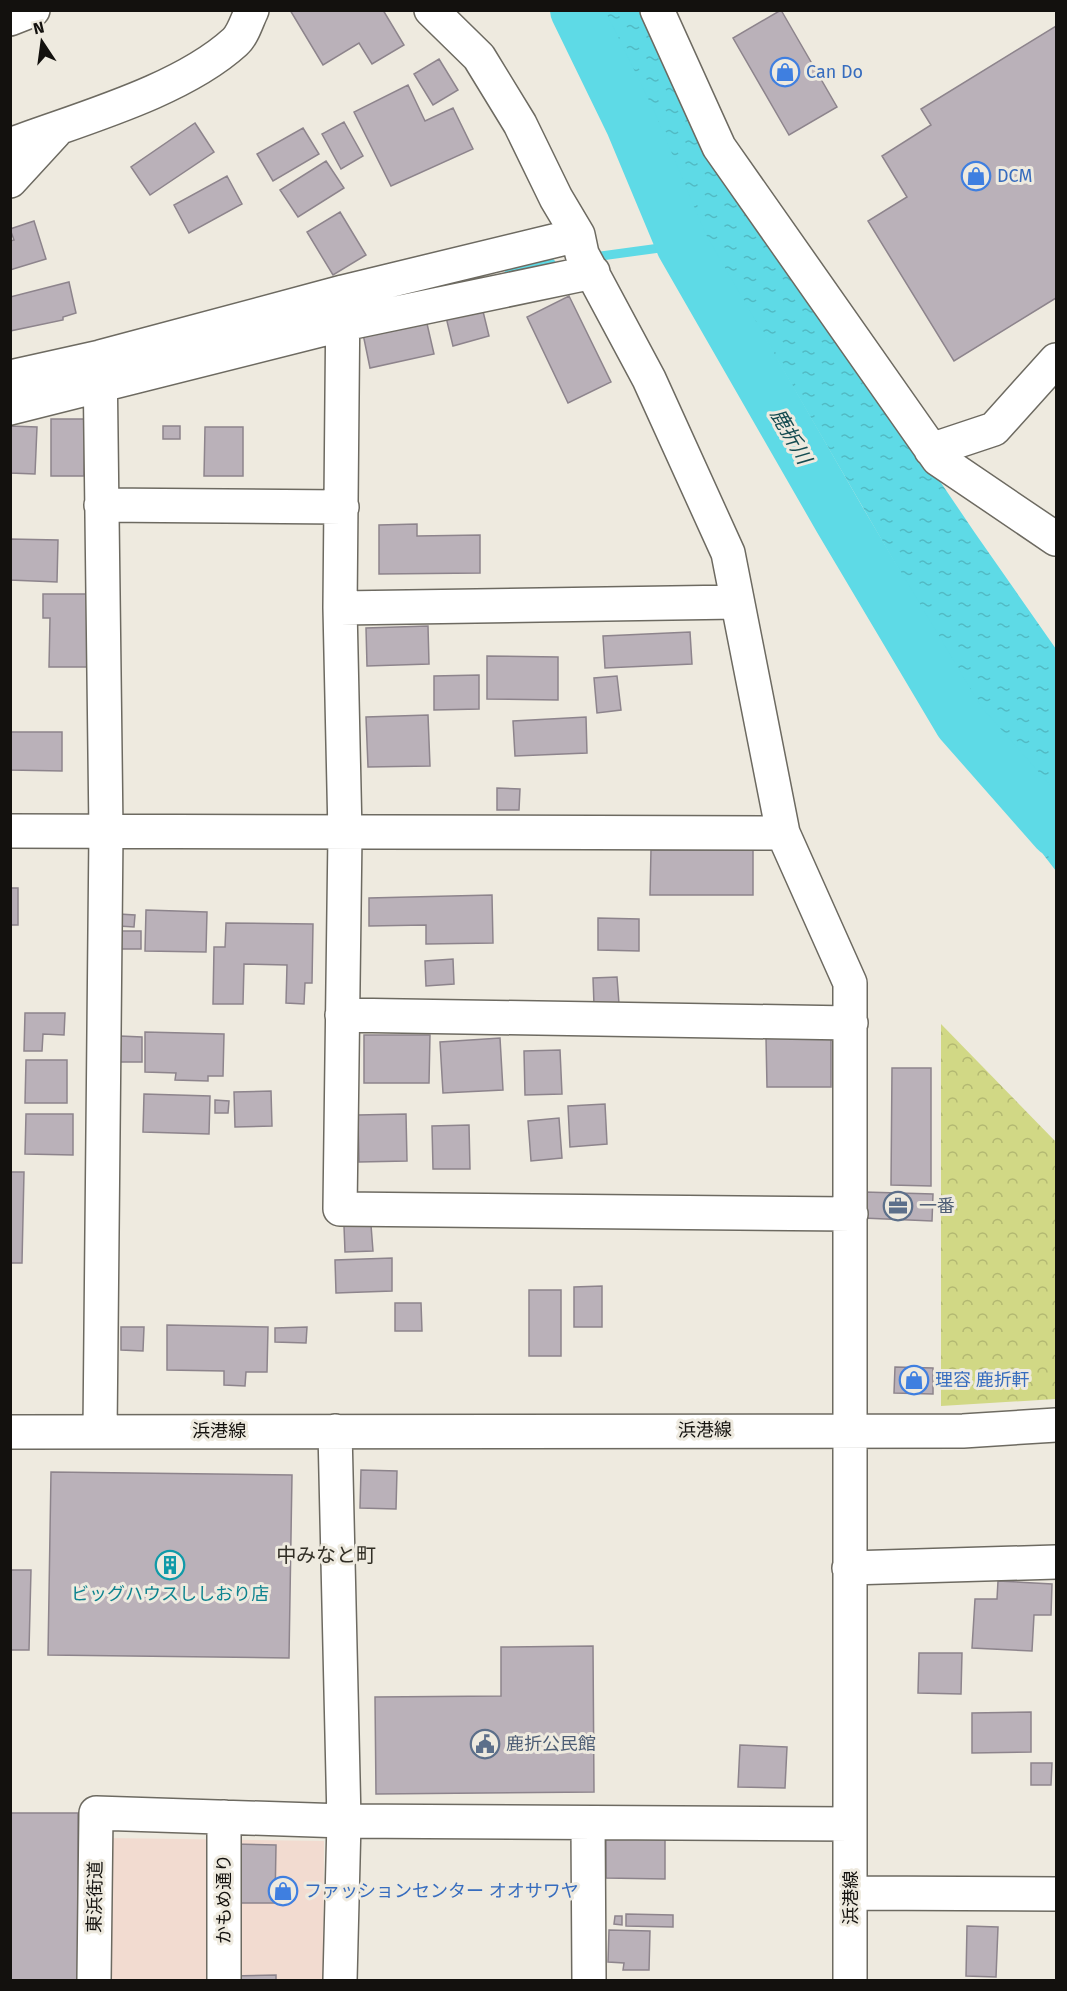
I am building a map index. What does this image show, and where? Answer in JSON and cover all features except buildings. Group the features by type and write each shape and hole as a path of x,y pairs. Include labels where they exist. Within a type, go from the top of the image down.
{"main road":[{"path":"10,19 33,10"},
{"path":"10,146 119,106 195,70 236,41 252,10"},
{"path":"431,10 479,57 520,124 556,198 578,235 582,254 649,380 728,553 783,833 850,983 849,1429 963,1431 1056,1425"},
{"path":"657,10 719,147 931,450 938,459 1056,539"},
{"path":"10,181 60,126"},
{"path":"10,408 99,372 344,308 578,235"},
{"path":"344,308 593,272"},
{"path":"344,308 340,608 345,834 340,1209 851,1214"},
{"path":"931,450 994,429 1056,360"},
{"path":"10,377 99,372"},
{"path":"99,372 106,832 100,1432"},
{"path":"101,505 342,507"},
{"path":"340,608 737,602"},
{"path":"10,831 345,834 783,833"},
{"path":"342,1015 851,1023"},
{"name":"浜港線","path":"10,1432 849,1429 850,1980"},
{"path":"335,1431 344,1821 340,1980"},
{"path":"849,1568 1056,1562"},
{"name":"東浜街道","path":"94,1980 96,1813 224,1817"},
{"path":"224,1817 344,1821 850,1824"},
{"name":"かもめ通り","path":"224,1817 224,1980"},
{"path":"588,1823 589,1980"},
{"path":"851,1893 1056,1894"}],"shaded area":[{"path":"103,1838 324,1841 323,1980 104,1980"}],"green space":[{"path":"941,1024 1056,1142 1056,1399 941,1406"}],"water":[{"path":"585,11 652,11 742,189 1056,649 1056,871 950,733 909,587 652,144"}],"waterway":[{"name":"鹿折川","path":"576,10 631,123 682,245 840,520 960,722 1056,831"},
{"path":"601,256 682,245"},
{"path":"509,273 551,263"}],"place":[{"name":"Can Do","path":"785,72"},
{"name":"DCM","path":"976,176"},
{"name":"一番","path":"898,1206"},
{"name":"理容 鹿折軒","path":"914,1380"},
{"name":"ビッグハウスししおり店","path":"170,1565"},
{"name":"鹿折公民館","path":"485,1744"},
{"name":"ファッションセンター オオサワヤ","path":"283,1891"}],"district":[{"name":"中みなと町","path":"326,1555"}]}
